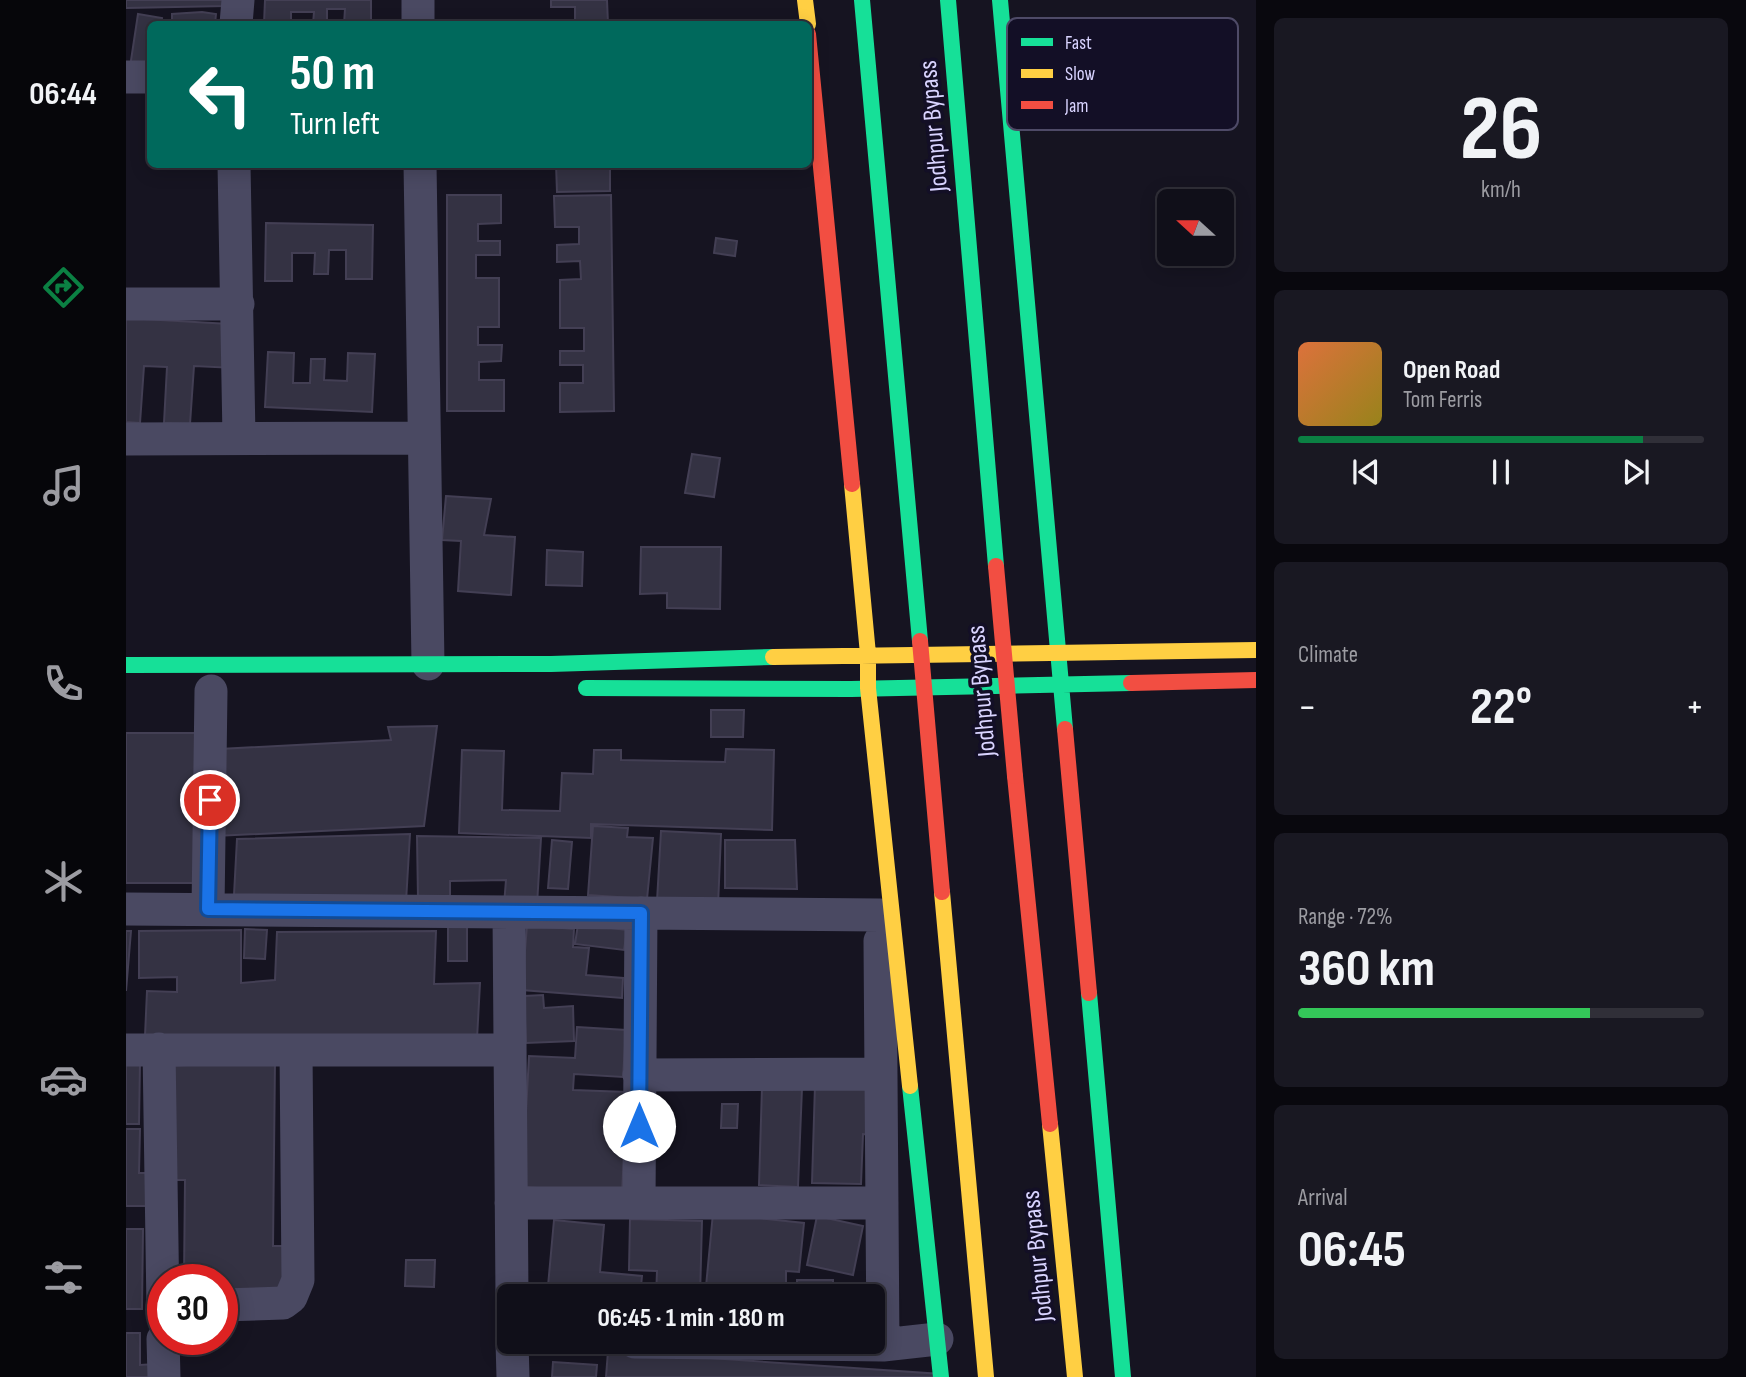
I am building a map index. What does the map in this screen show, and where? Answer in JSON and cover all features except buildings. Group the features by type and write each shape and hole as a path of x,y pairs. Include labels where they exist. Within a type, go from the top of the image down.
{"main road":[{"path":"805,0 808,21"},
{"path":"862,0 986,1377"},
{"name":"Jodhpur Bypass","path":"948,0 1003,664 1075,1377"},
{"path":"1000,0 1007,80"},
{"path":"812,75 868,654 859,688 941,1377"},
{"path":"1011,130 1123,1377"},
{"path":"126,665 551,664 868,654 1256,650"},
{"path":"576,688 859,688 1256,680"}],"street":[{"path":"236,21 238,0"},
{"path":"418,0 418,21"},
{"path":"126,77 147,77"},
{"path":"234,168 239,437"},
{"path":"420,168 428,664"},
{"path":"126,304 238,304"},
{"path":"126,439 425,438"},
{"path":"859,688 880,915 883,1284"},
{"path":"208,909 212,691"},
{"path":"126,909 880,915"},
{"path":"509,913 512,1284"},
{"path":"639,1203 641,913"},
{"path":"159,1049 162,1264"},
{"path":"126,1050 510,1050"},
{"path":"238,1304 283,1303 291,1297 298,1280 296,1050"},
{"path":"639,1076 881,1074"},
{"path":"511,1203 882,1203"},
{"path":"885,1345 937,1339"},
{"path":"512,1354 513,1377"},
{"path":"163,1355 164,1377"}],"traffic: fast":[{"path":"862,0 920,641"},
{"path":"948,0 996,566"},
{"path":"1000,0 1007,79"},
{"path":"1012,130 1065,729"},
{"path":"126,665 551,664 773,657"},
{"path":"586,688 851,689 1131,683"},
{"path":"1089,993 1123,1377"},
{"path":"910,1086 941,1377"}],"traffic: slow":[{"path":"805,0 808,21"},
{"path":"852,484 868,654 868,688 910,1086"},
{"path":"773,657 1256,650"},
{"path":"942,892 986,1377"},
{"path":"1050,1124 1075,1377"}],"traffic: jam":[{"path":"812,75 852,484"},
{"path":"996,566 1015,776"},
{"path":"920,641 942,892"},
{"path":"1131,683 1256,680"},
{"path":"1065,729 1089,993"},
{"path":"1015,776 1050,1124"}],"route":[{"path":"210,800 208,909 641,913 639,1126"}]}
